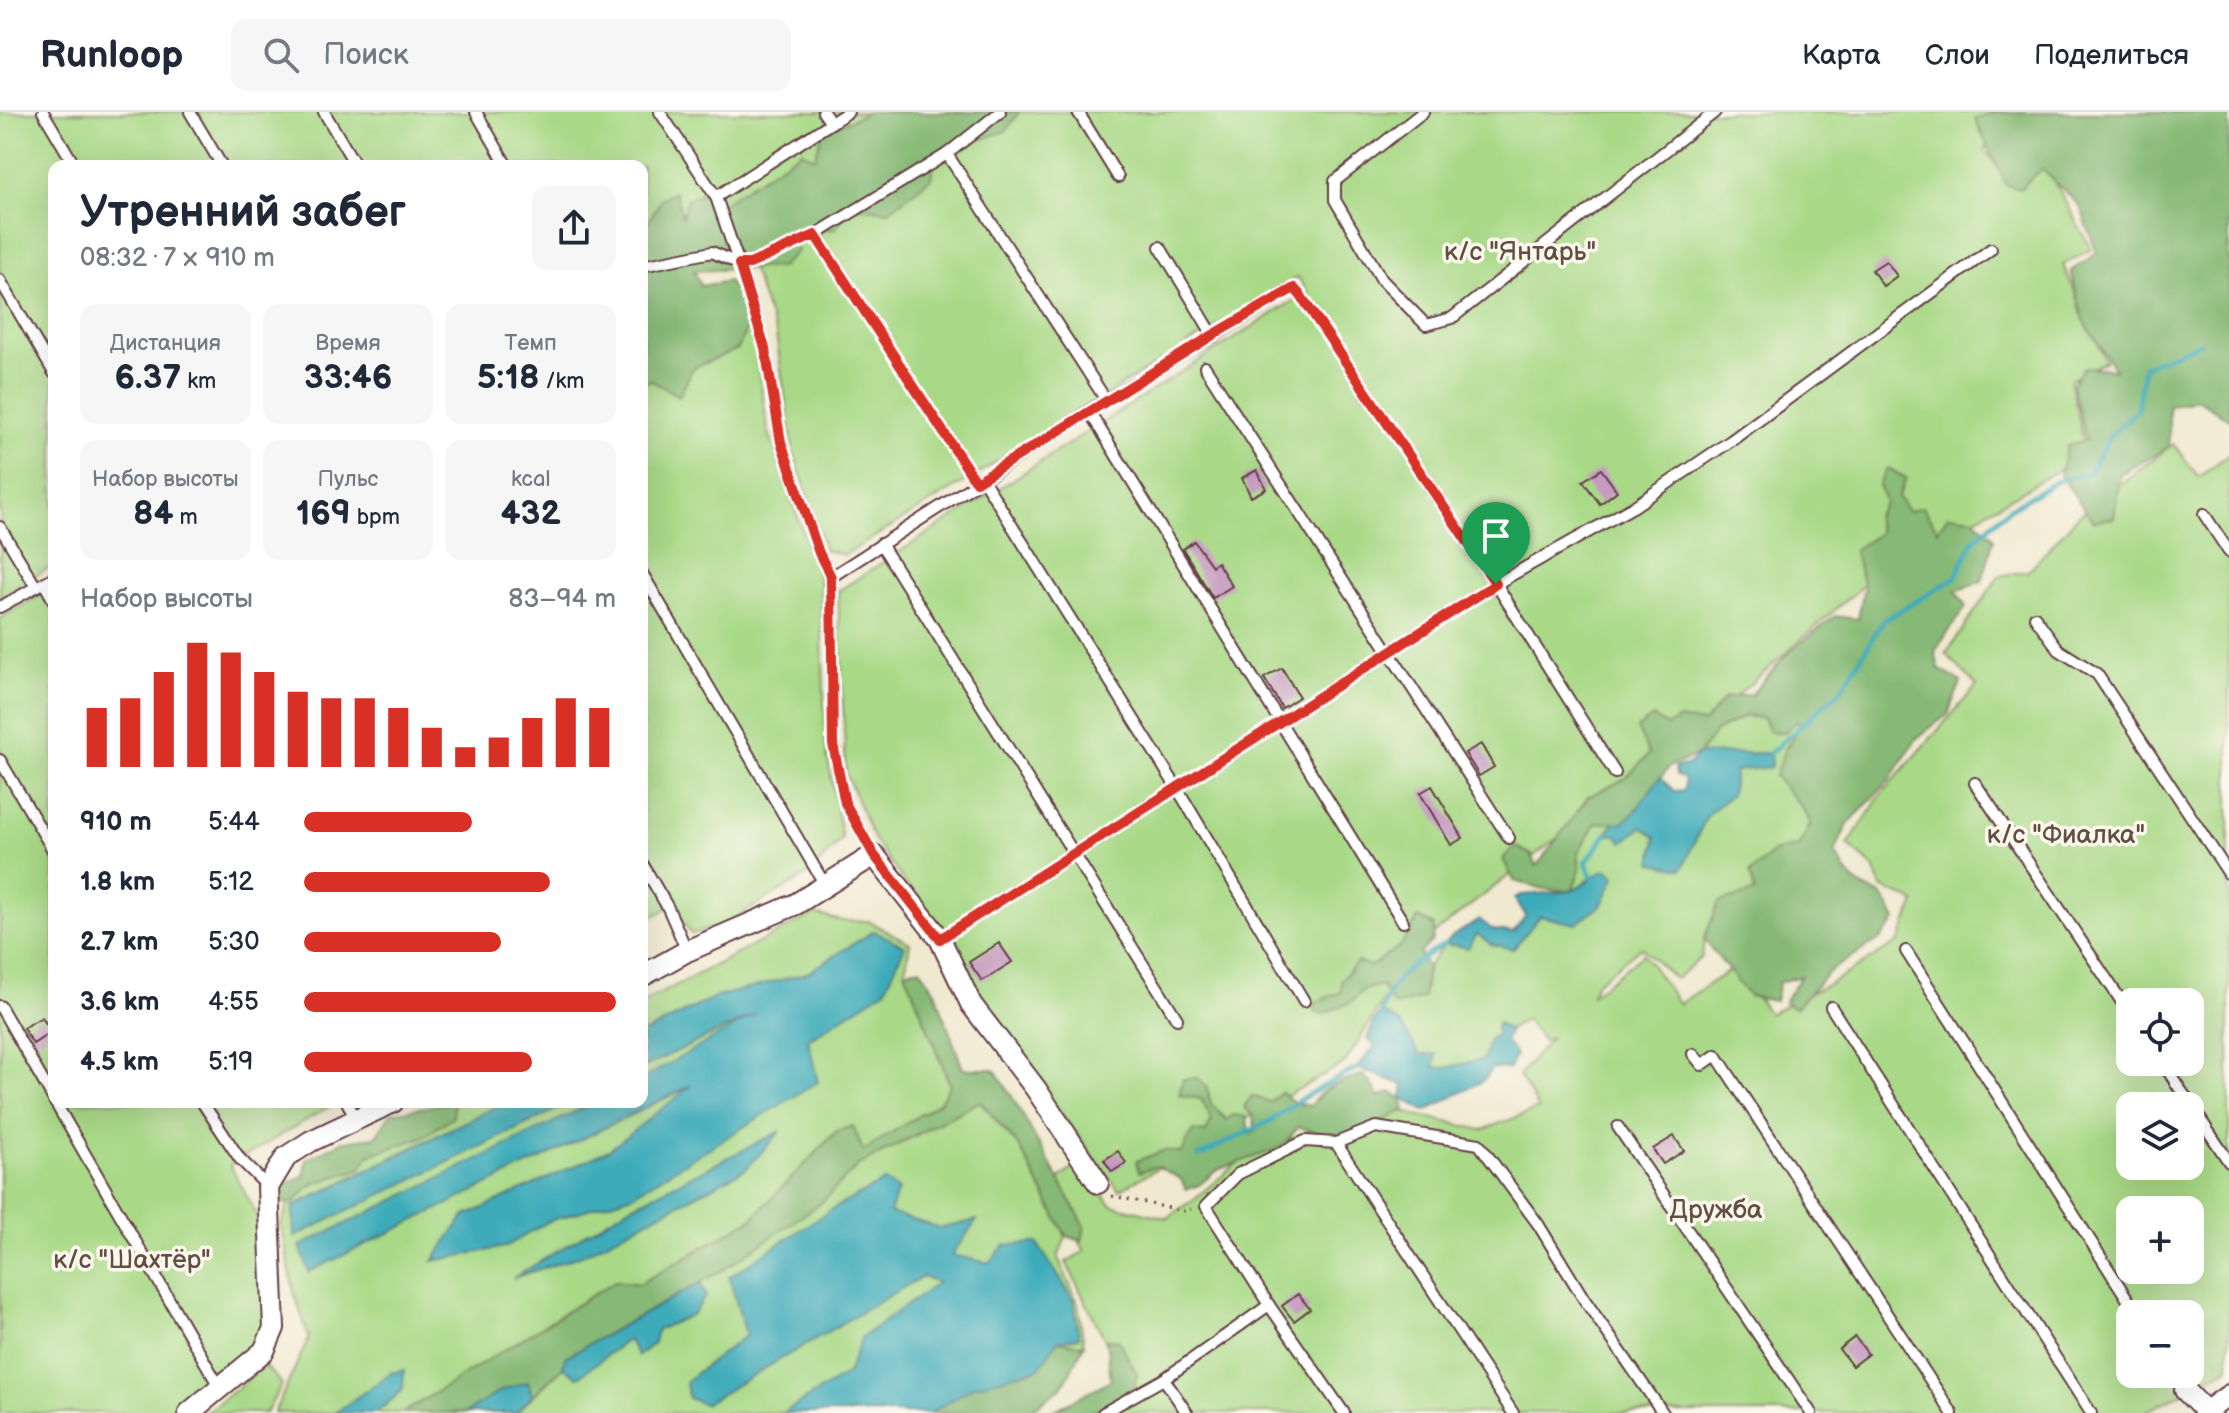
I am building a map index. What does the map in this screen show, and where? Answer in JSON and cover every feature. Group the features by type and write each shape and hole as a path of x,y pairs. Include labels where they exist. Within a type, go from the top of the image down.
{"street":[{"path":"648,973 687,951 796,904 874,855 940,939 971,1004 1036,1089 1098,1183"},
{"path":"189,1413 264,1351 274,1328 268,1187 286,1157 352,1111"},
{"path":"2185,1388 2205,1412 2229,1395"}],"lane":[{"path":"43,112 71,160"},
{"path":"190,112 218,160"},
{"path":"324,112 352,160"},
{"path":"476,112 504,160"},
{"path":"660,112 716,197 765,348 781,442 819,553 831,577 833,744 845,803 874,855"},
{"path":"823,112 831,123"},
{"path":"716,197 848,112"},
{"path":"648,265 712,252 739,264 750,264 815,235 947,154 1000,112"},
{"path":"1078,112 1118,177"},
{"path":"1423,112 1335,181 1335,200 1382,280 1426,325 1452,318 1715,112"},
{"path":"947,154 1106,400"},
{"path":"815,235 979,480 1177,788 1304,1001"},
{"path":"1160,247 1213,335"},
{"path":"940,939 1496,584 1633,507 1732,440 1991,249"},
{"path":"0,280 48,363"},
{"path":"831,577 1106,400 1294,288 1496,584 1615,773"},
{"path":"1205,367 1509,838"},
{"path":"1089,411 1403,922"},
{"path":"2204,514 2229,552"},
{"path":"0,527 44,582 0,607"},
{"path":"881,544 1177,1019"},
{"path":"648,583 825,885"},
{"path":"2035,617 2059,650 2097,674 2229,874"},
{"path":"0,760 48,842"},
{"path":"1975,783 2116,993"},
{"path":"648,873 687,951"},
{"path":"1906,951 2128,1300"},
{"path":"0,1006 48,1090"},
{"path":"1831,1007 2091,1413"},
{"path":"1693,1054 1702,1065 1716,1055 1952,1413"},
{"path":"2171,1076 2229,1162"},
{"path":"58,1108 220,1388"},
{"path":"206,1108 240,1159 268,1187"},
{"path":"1344,1413 1269,1305 1206,1206 1238,1174 1305,1141 1336,1143 1376,1127 1479,1144 1538,1224 1584,1299 1663,1413"},
{"path":"1618,1127 1811,1413"},
{"path":"1336,1143 1513,1413"},
{"path":"1103,1413 1164,1379 1269,1305"},
{"path":"1164,1379 1187,1413"}],"path":[{"path":"1098,1183 1113,1197 1184,1211 1206,1206"}],"green space":[{"path":"0,112 2015,112 1985,149 2008,182 2039,153 2091,249 2063,265 2106,361 2070,380 2086,454 1869,580 1707,722 1413,950 1423,998 1427,968 1445,944 1469,945 1476,933 1491,944 1513,949 1540,916 1576,924 1591,877 1572,891 1580,870 1578,852 1596,823 1615,822 1606,834 1642,827 1656,837 1682,868 1707,815 1731,795 1735,771 1771,766 1769,753 1699,754 1715,732 1744,716 1796,721 1801,726 1784,751 1802,808 1811,822 1800,846 1773,852 1755,892 1704,939 1702,957 1675,979 1641,947 1596,983 1592,995 1643,954 1679,1004 1736,966 1769,1014 1829,984 1899,942 1915,902 1881,887 1874,867 1848,845 1880,796 1977,686 1946,654 1999,576 2028,571 2079,515 2173,444 2199,477 2229,454 2229,1367 2204,1381 2204,1300 2116,1300 2116,1388 2190,1388 2144,1413 1072,1413 1126,1382 1066,1262 1085,1251 1049,1188 1077,1165 1112,1205 1167,1218 1240,1161 1372,1105 1482,1130 1539,1109 1519,1075 1552,1037 1543,1041 1526,1019 1509,1030 1498,1023 1496,1036 1490,1038 1484,1059 1444,1068 1434,1067 1420,1056 1400,1023 1381,1012 1385,997 1345,1063 1119,1190 975,999 928,914 874,840 846,774 838,591 1307,292 1298,277 845,555 825,550 793,451 776,334 729,209 648,250 648,160 48,160 48,568 0,596"},
{"path":"867,112 1019,112 1006,131 935,155 931,178 889,211 852,206 835,229 795,232 797,251 781,267 694,271 701,286 728,281 742,295 751,316 738,349 693,368 679,396 648,382 648,222 662,198 675,192 682,216 687,199 702,193 715,208 802,151 815,158 822,133"},
{"path":"1998,112 2229,112 2229,419 2197,399 2169,406 2169,447 2120,474 2114,518 2093,521 2060,475 2067,445 2086,440 2072,384 2084,367 2115,369 2083,320 2071,271 2097,253 2080,206 2042,169 2020,189 2006,185 1975,119"},
{"path":"752,328 768,430 820,582 826,748 842,839 809,874 719,927 691,934 673,905 648,920 648,372"},
{"path":"1887,468 1906,478 1898,497 1908,511 1922,507 1938,530 1948,515 1974,518 1994,538 1982,581 1956,591 1966,607 1935,651 1939,669 1961,682 1948,714 1917,738 1890,780 1847,825 1835,852 1853,880 1882,895 1896,920 1881,938 1830,971 1795,1008 1784,1002 1801,976 1779,982 1775,1001 1749,996 1704,939 1719,902 1755,892 1750,873 1773,852 1800,846 1811,823 1775,776 1784,751 1800,726 1797,721 1785,732 1769,732 1763,718 1744,716 1715,732 1699,754 1669,767 1634,813 1622,823 1596,823 1578,852 1580,870 1572,891 1544,889 1514,881 1503,859 1515,846 1532,855 1537,866 1589,796 1625,779 1649,754 1637,728 1653,717 1667,726 1679,719 1704,723 1725,698 1751,695 1786,655 1835,616 1858,619 1864,588 1854,550 1879,533 1876,516 1885,502 1879,485"},
{"name":"к/с \"Шахтёр\"","path":"48,591 48,1108 327,1108 230,1165 259,1219 270,1324 259,1346 180,1413 0,1413 0,618"},
{"path":"814,914 842,921 868,921 910,943 905,971 950,1085 940,1102 863,1151 837,1131 752,1219 639,1284 615,1281 403,1413 376,1413 403,1390 391,1373 335,1413 274,1413 309,1338 294,1292 281,1224 291,1198 443,1108 493,1108 293,1206 295,1236 560,1108 583,1108 301,1246 309,1271 697,1083 609,1150 464,1217 505,1247 549,1221 630,1196 808,1040 884,990 874,931 807,973 713,998 648,1031 648,1000","holes":["778,1133 582,1255 517,1276 630,1207"]},
{"path":"1418,918 1434,926 1433,940 1420,953 1427,968 1423,998 1394,1006 1381,985 1363,990 1352,1002 1322,1014 1315,1011 1316,1002 1341,992 1341,980 1357,962 1371,966 1400,946"},
{"path":"920,968 935,991 963,1069 994,1069 1085,1226 1082,1241 1066,1236 1020,1148 980,1101 859,1165 821,1203 723,1270 566,1357 563,1367 532,1396 528,1382 502,1390 466,1413 403,1413 615,1281 639,1284 752,1219 837,1131 853,1126 863,1151 940,1102 950,1084 905,971"},
{"path":"769,1007 648,1076 648,1065"},
{"path":"1363,1075 1379,1097 1391,1092 1402,1098 1405,1110 1337,1138 1298,1127 1283,1147 1217,1170 1199,1185 1186,1190 1181,1179 1157,1166 1139,1172 1136,1161 1165,1150 1181,1153 1193,1131 1206,1133 1212,1120 1201,1099 1179,1095 1183,1079 1197,1078 1207,1087 1211,1104 1227,1120 1233,1115 1246,1117 1250,1134 1256,1131 1253,1116 1244,1107 1252,1096 1270,1102 1281,1092 1295,1103 1310,1106 1327,1089"},
{"path":"980,1101 1020,1148 1066,1236 1058,1258 1078,1303 1084,1345 1039,1391 930,1413 974,1386 989,1263 951,1255 976,1221 940,1228 889,1213 746,1335 704,1404 923,1276 939,1283 862,1337 847,1374 783,1413 516,1413 563,1367 578,1377 628,1339 638,1355 657,1330 693,1314 706,1296 700,1283 821,1203 859,1165"},
{"path":"420,1108 454,1108 453,1117 423,1137 369,1155 360,1169 312,1184 293,1203 276,1204 276,1189 304,1176 307,1159 344,1141 375,1137 391,1113"},
{"path":"1106,1339 1118,1340 1137,1374 1134,1387 1090,1413 1049,1413 1111,1380"},
{"path":"1057,1341 1084,1345 1063,1386 1027,1413 930,1413 974,1386 1039,1368"},
{"path":"265,1366 282,1384 266,1413 205,1413"}],"water":[{"path":"1770,753 1771,767 1735,771 1731,795 1707,815 1682,869 1652,863 1656,837 1642,827 1623,842 1617,835 1606,835 1615,822 1622,823 1634,813 1660,777 1674,791 1684,790 1684,778 1676,775 1675,767 1689,764 1699,754"},
{"path":"1606,869 1615,877 1601,906 1576,924 1540,916 1513,949 1491,944 1477,934 1468,948 1445,944 1480,920 1493,930 1513,932 1526,916 1515,898 1572,891"},
{"path":"874,931 905,946 885,990 808,1039 818,1082 630,1196 549,1221 505,1247 433,1261 464,1217 609,1150 692,1085 648,1106 648,1076 756,1014 648,1065 648,1031 713,998 807,973"},
{"path":"1381,1012 1400,1023 1420,1055 1436,1054 1434,1067 1445,1068 1484,1059 1490,1038 1496,1036 1497,1023 1509,1030 1505,1041 1515,1055 1509,1069 1492,1068 1484,1080 1426,1111 1402,1098 1404,1085 1357,1068 1375,1046 1368,1039 1373,1022"},
{"path":"493,1108 560,1108 294,1237 293,1207"},
{"path":"583,1108 645,1108 309,1272 300,1246"},
{"path":"781,1131 746,1169 582,1255 513,1278 630,1207"},
{"path":"885,1181 898,1190 890,1213 940,1228 977,1220 952,1255 988,1263 1005,1245 1037,1243 1074,1300 1079,1337 1057,1341 1039,1368 974,1386 930,1413 783,1413 847,1374 862,1337 938,1283 923,1276 704,1404 688,1398 686,1381 746,1335 729,1277 830,1210"},
{"path":"700,1283 706,1296 693,1314 657,1330 654,1343 638,1356 628,1339 578,1377 563,1367 565,1357"},
{"path":"404,1370 403,1390 376,1413 335,1413 391,1373"},
{"path":"528,1382 532,1396 516,1413 466,1413 502,1390"}],"building":[{"path":"1886,261 1897,276 1883,286 1872,270"},
{"path":"1601,469 1617,491 1600,504 1583,481"},
{"path":"1257,470 1266,489 1251,497 1242,478"},
{"path":"1194,541 1212,566 1217,562 1232,586 1213,598 1183,549"},
{"path":"1282,668 1299,697 1282,708 1264,678"},
{"path":"1481,744 1494,767 1479,776 1465,753"},
{"path":"1432,786 1463,838 1451,845 1420,793"},
{"path":"999,943 1012,962 982,981 969,962"},
{"path":"42,1017 48,1034 33,1044 23,1028"},
{"path":"1674,1136 1684,1151 1663,1164 1653,1149"},
{"path":"1118,1151 1126,1163 1112,1172 1104,1160"},
{"path":"1298,1294 1310,1309 1294,1321 1282,1306"},
{"path":"1855,1337 1868,1354 1852,1366 1839,1349"}],"waterway":[{"path":"1770,753 1841,690 1883,621 1955,578 1973,541 2009,509 2057,481 2089,473 2111,435 2137,410 2144,366 2200,343"},
{"path":"1592,877 1586,862 1606,835"},
{"path":"1381,1012 1398,979 1414,964 1445,944"},
{"path":"1199,1156 1272,1120 1304,1097 1357,1068"}],"route":[{"path":"815,235 976,482 1294,288 1496,584 940,939 874,855 845,803 833,744 831,577 819,553 781,442 765,348 739,264 750,264 815,235"}],"park label":[{"name":"к/с \"Янтарь\"","path":"1520,252"},
{"name":"к/с \"Фиалка\"","path":"2066,835"},
{"name":"Дружба","path":"1716,1210"}]}
